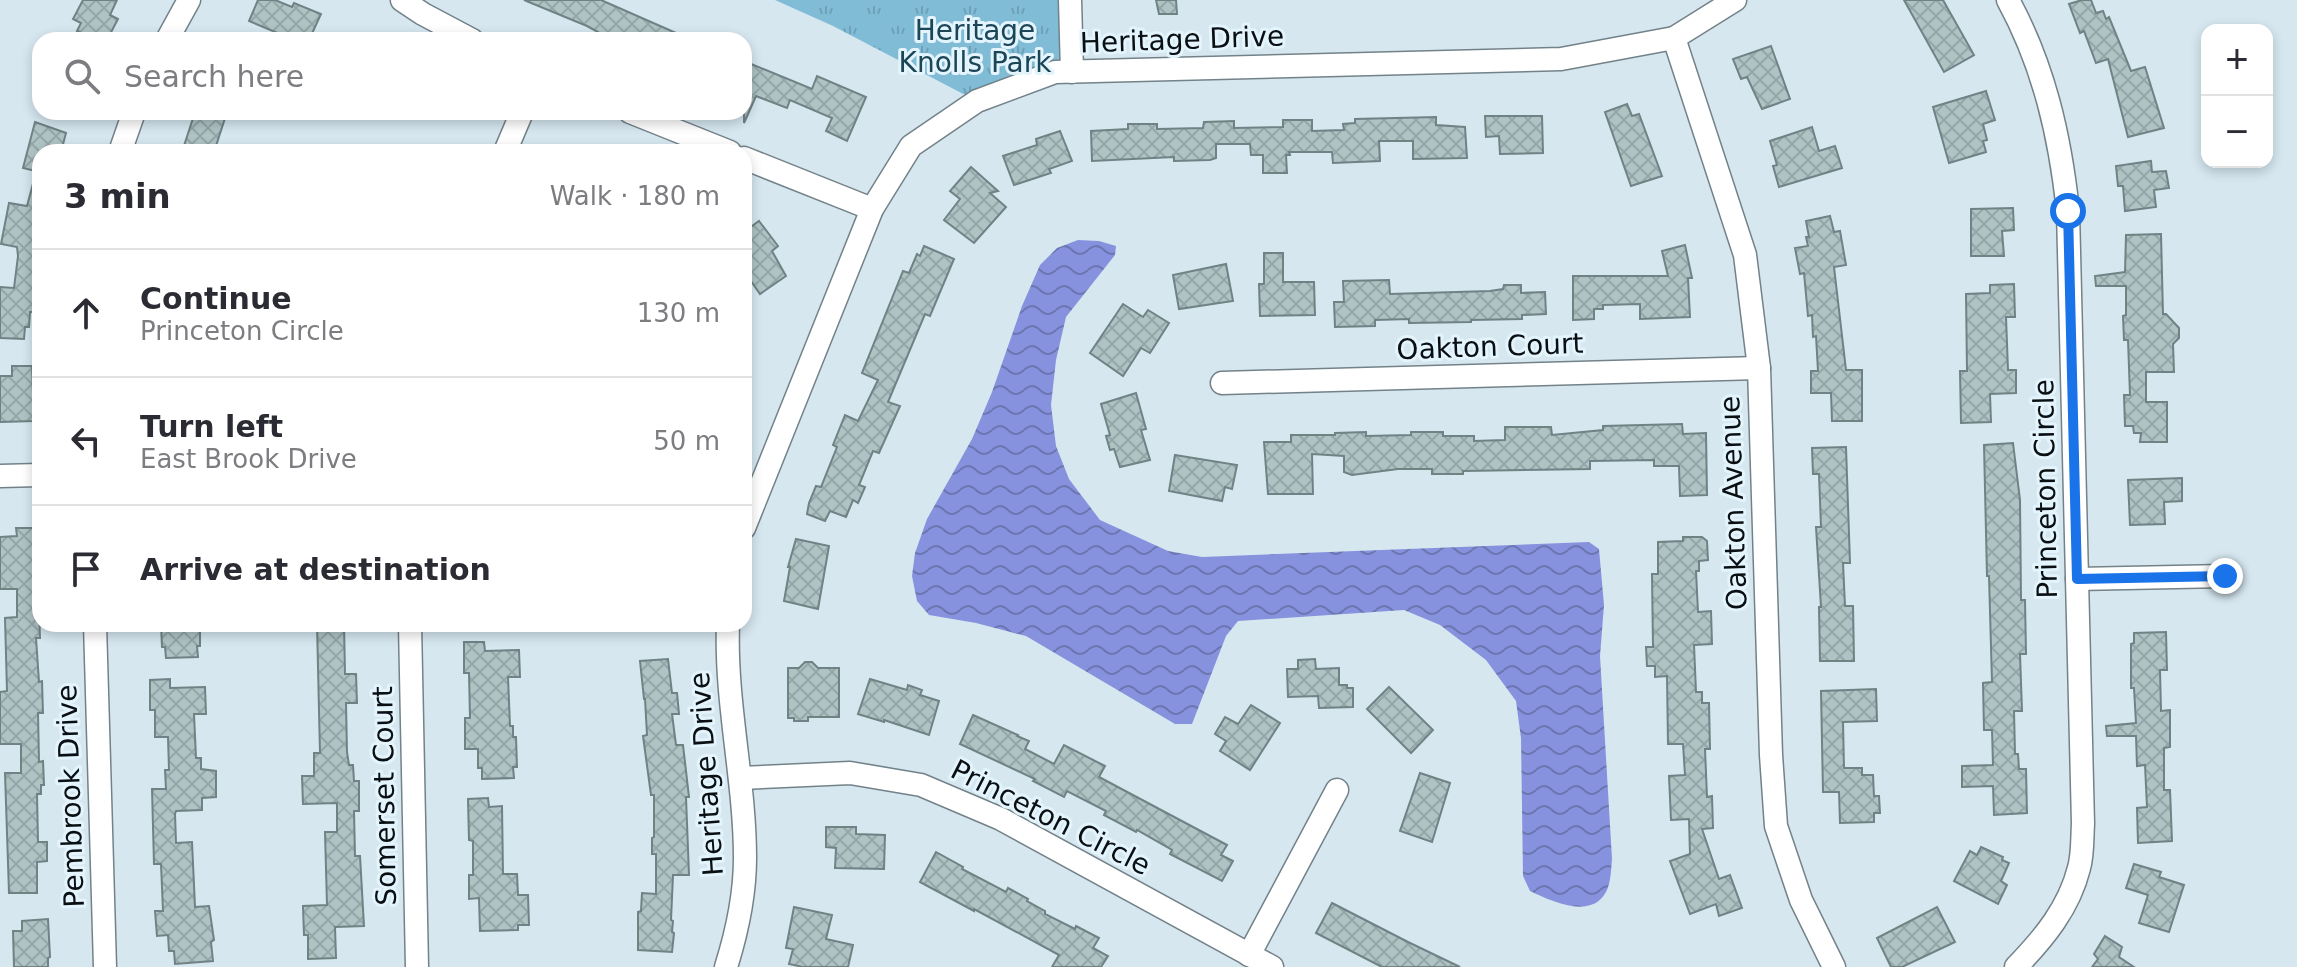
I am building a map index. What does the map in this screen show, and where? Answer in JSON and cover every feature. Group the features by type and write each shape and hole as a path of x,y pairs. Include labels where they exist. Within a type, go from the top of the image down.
{"street":[{"path":"171,32 189,0"},
{"path":"402,0 457,32"},
{"path":"1070,0 1072,72"},
{"name":"Heritage Drive","path":"752,508 872,209 911,146 977,101 1055,72 1561,59 1674,38 1735,0"},
{"name":"Princeton Circle","path":"2008,0 2031,49 2055,121 2068,211 2083,824 2080,866 2067,903 2041,941 2016,967"},
{"name":"Oakton Avenue","path":"1674,38 1745,255 1759,368 1776,826 1801,900 1834,967"},
{"path":"123,144 131,120"},
{"path":"508,144 519,120"},
{"path":"650,120 710,144"},
{"path":"752,161 872,209"},
{"name":"Oakton Court","path":"1222,383 1759,368"},
{"path":"0,476 32,475"},
{"path":"2077,579 2225,576"},
{"name":"Pembrook Drive","path":"95,632 105,967"},
{"name":"Somerset Court","path":"410,632 417,967"},
{"name":"Heritage Drive","path":"726,967 744,886 745,857 728,632"},
{"name":"Princeton Circle","path":"740,778 850,773 921,785 1001,819 1272,967"},
{"path":"1249,955 1337,790"}],"green space":[{"name":"Heritage Knolls Park","path":"775,0 1063,0 1069,68 969,97 833,26"}],"water":[{"path":"1078,240 1116,246 1115,255 1066,317 1056,360 1051,405 1056,446 1069,479 1100,520 1168,551 1202,557 1589,542 1599,549 1604,605 1600,656 1612,859 1609,884 1599,900 1591,905 1570,906 1530,891 1523,876 1521,738 1516,701 1486,660 1440,625 1404,610 1238,621 1226,636 1192,724 1175,724 1026,636 929,615 917,601 912,576 915,553 927,519 972,439 1040,265 1057,248"}],"building":[{"path":"83,0 117,0 110,15 118,19 111,32 79,32 81,23 73,19"},
{"path":"258,0 275,0 292,7 294,3 321,14 313,32 275,32 249,21"},
{"path":"524,0 601,0 674,32 598,32"},
{"path":"1156,0 1176,0 1177,14 1159,14"},
{"path":"1904,0 1943,0 1974,55 1944,72"},
{"path":"2091,0 2096,13 2103,11 2106,19 2109,17 2131,71 2145,67 2164,128 2128,137 2108,59 2096,63 2084,31 2080,33 2069,4"},
{"path":"1771,46 1790,99 1762,109 1747,77 1741,79 1733,59"},
{"path":"752,64 812,89 817,76 866,97 847,141 826,131 832,118 790,100 787,108 756,96 752,105"},
{"path":"1986,91 1995,120 1983,124 1986,152 1949,163 1933,107"},
{"path":"1627,104 1632,116 1639,114 1662,176 1631,186 1605,112"},
{"path":"1485,116 1542,116 1543,153 1500,154 1499,136 1486,137"},
{"path":"1436,117 1436,125 1465,127 1467,158 1413,159 1413,141 1379,141 1380,161 1333,163 1332,152 1289,152 1290,155 1286,155 1287,173 1263,173 1263,155 1251,155 1250,144 1216,144 1216,158 1210,160 1174,161 1174,157 1092,161 1091,131 1128,129 1128,124 1157,124 1157,129 1203,128 1204,122 1234,121 1234,128 1283,127 1283,120 1312,120 1312,131 1344,130 1343,124 1355,123 1355,119"},
{"path":"192,120 224,120 217,144 185,144"},
{"path":"35,122 66,133 63,144 32,144 32,170 23,168"},
{"path":"1812,127 1819,151 1835,146 1842,168 1779,187 1770,141"},
{"path":"1060,131 1072,161 1049,169 1051,173 1014,185 1003,156 1037,145 1036,139"},
{"path":"2151,161 2152,172 2166,171 2169,188 2154,190 2156,207 2125,211 2123,186 2118,186 2116,166"},
{"path":"971,167 998,191 990,193 1006,207 974,243 944,220 960,199 950,191"},
{"path":"32,187 32,312 29,327 25,327 24,339 0,338 0,287 14,288 18,256 17,247 1,244 9,203 27,206"},
{"path":"2013,208 2014,230 2002,231 2004,256 1971,256 1971,209"},
{"path":"1830,216 1834,232 1840,231 1846,265 1834,267 1846,370 1862,370 1862,421 1832,421 1831,393 1811,393 1811,371 1818,371 1816,336 1813,337 1804,273 1800,274 1795,248 1808,246 1806,221"},
{"path":"759,221 778,246 772,251 786,276 760,294 752,282 752,226"},
{"path":"2161,234 2163,314 2179,328 2179,338 2173,344 2174,372 2146,372 2146,402 2167,402 2167,442 2140,442 2141,433 2134,433 2133,426 2125,426 2124,395 2130,395 2128,340 2124,340 2123,316 2126,315 2126,286 2096,286 2095,276 2125,272 2126,235"},
{"path":"1685,245 1692,278 1688,278 1690,317 1640,319 1640,304 1603,305 1603,309 1594,309 1594,319 1573,320 1573,276 1668,276 1662,251"},
{"path":"924,246 954,259 930,316 925,314 888,402 900,406 879,453 873,451 859,485 865,487 858,503 853,500 846,517 830,511 825,521 807,514 816,486 821,487 837,447 833,445 845,415 858,421 878,380 862,373 903,271 909,273"},
{"path":"1264,253 1283,253 1283,282 1314,282 1315,315 1260,316 1259,284 1264,284"},
{"path":"1226,264 1233,301 1179,309 1173,275"},
{"path":"1389,280 1390,294 1490,291 1503,289 1504,285 1521,285 1521,293 1545,292 1546,314 1522,315 1522,319 1471,322 1375,320 1375,326 1335,327 1334,302 1344,302 1343,281"},
{"path":"2014,284 2015,317 2006,317 2008,370 2016,370 2016,393 1990,394 1991,422 1961,423 1960,371 1967,371 1966,294 1990,293 1990,285"},
{"path":"1123,304 1143,317 1148,310 1169,323 1150,353 1141,348 1123,376 1090,353"},
{"path":"12,366 32,366 32,421 0,422 0,376 12,376"},
{"path":"1136,393 1146,429 1141,430 1150,460 1120,467 1114,449 1110,450 1106,436 1110,435 1101,404"},
{"path":"1682,424 1683,434 1706,433 1707,495 1680,496 1679,466 1654,466 1654,460 1590,461 1590,469 1432,474 1432,469 1398,469 1352,475 1344,472 1344,456 1312,454 1313,494 1268,494 1264,442 1291,442 1291,435 1366,432 1366,436 1443,432 1443,436 1474,436 1474,441 1505,440 1505,427 1551,427 1552,435 1603,430 1603,426"},
{"path":"2013,443 2020,500 2021,600 2025,600 2026,654 2020,654 2022,711 2014,711 2015,754 2018,754 2019,769 2026,769 2027,813 1994,815 1993,786 1962,787 1962,766 1993,765 1992,730 1984,730 1983,683 1992,682 1984,445"},
{"path":"1846,447 1850,563 1843,563 1845,606 1853,606 1854,661 1820,661 1821,607 1816,527 1821,527 1819,474 1813,474 1812,448"},
{"path":"1175,455 1237,465 1232,489 1225,487 1222,501 1169,491"},
{"path":"2182,478 2182,501 2164,502 2165,524 2130,525 2128,480"},
{"path":"16,528 32,528 32,632 40,632 40,638 36,638 43,713 38,713 39,762 43,761 44,785 41,785 41,794 37,794 38,842 47,842 47,861 37,862 37,893 9,893 5,773 21,773 21,744 0,744 0,692 7,691 5,618 17,617 17,589 0,589 0,537 17,536"},
{"path":"1683,537 1702,537 1707,541 1708,560 1699,561 1699,571 1696,571 1698,612 1711,611 1712,644 1694,645 1696,692 1702,692 1702,703 1709,703 1710,749 1705,749 1707,797 1712,796 1713,828 1702,829 1719,879 1730,875 1742,908 1719,916 1716,904 1690,914 1670,861 1690,854 1689,819 1671,820 1669,776 1685,775 1683,744 1668,744 1667,676 1655,677 1655,666 1647,666 1646,647 1653,647 1652,574 1658,574 1658,542 1683,541"},
{"path":"796,539 829,546 818,609 784,601 788,567"},
{"path":"161,632 200,632 198,657 166,658 165,647 162,647"},
{"path":"317,632 344,632 345,674 356,674 357,703 346,703 347,752 349,765 353,765 354,781 359,781 359,811 354,811 355,856 360,856 364,926 335,927 336,958 308,959 303,906 327,905 325,832 337,832 337,803 303,804 302,776 314,776 314,753 320,753"},
{"path":"2166,632 2167,670 2160,670 2161,711 2170,710 2170,747 2164,748 2164,790 2170,790 2172,841 2138,843 2137,808 2147,807 2145,765 2137,766 2136,736 2107,736 2106,726 2136,723 2134,688 2131,688 2134,633"},
{"path":"464,642 484,642 485,651 519,650 520,677 508,677 510,726 513,726 513,737 516,737 517,767 513,767 514,778 482,779 482,768 478,768 478,749 465,749 465,718 470,718 469,673 464,673"},
{"path":"668,659 672,693 677,693 679,714 672,714 676,745 683,745 689,797 686,797 689,875 673,875 672,952 638,950 638,912 641,911 642,893 656,894 656,854 652,854 654,795 651,795 643,736 647,735 640,661"},
{"path":"1315,659 1316,669 1339,668 1339,685 1353,688 1353,707 1319,708 1318,696 1288,697 1287,669 1298,669 1298,660"},
{"path":"805,662 812,662 818,668 839,668 839,717 808,717 808,721 788,718 788,668 799,668"},
{"path":"170,679 170,688 205,687 206,714 194,714 196,758 201,758 201,769 216,771 216,797 202,798 202,810 176,811 175,814 176,843 192,842 195,907 209,906 214,940 211,942 213,961 175,964 174,951 169,951 168,935 157,936 155,911 163,911 161,864 154,864 152,789 166,789 165,770 169,770 168,737 155,737 155,710 150,710 150,680"},
{"path":"870,679 907,690 908,685 922,690 920,695 939,701 929,735 858,714"},
{"path":"1389,687 1433,730 1411,753 1367,709"},
{"path":"1876,689 1877,721 1843,722 1844,768 1862,768 1862,775 1873,775 1874,796 1879,796 1880,813 1874,813 1874,822 1840,823 1839,792 1823,792 1821,691"},
{"path":"1251,705 1280,723 1250,770 1220,751 1226,741 1215,734 1225,717 1238,724"},
{"path":"973,715 1029,741 1025,749 1054,764 1064,745 1105,766 1099,777 1227,845 1221,855 1233,861 1222,881 1170,854 1172,850 1137,830 1104,815 1106,811 1067,791 1064,797 1033,781 1035,779 960,744"},
{"path":"1420,773 1450,783 1432,842 1400,831"},
{"path":"488,798 489,807 502,806 503,874 517,874 518,895 528,895 529,925 518,925 518,930 480,931 479,898 469,899 473,841 469,840 468,799"},
{"path":"826,827 856,827 856,834 885,835 884,869 835,868 836,848 826,847"},
{"path":"1981,847 2009,863 2001,881 2007,885 1998,904 1954,881 1970,851 1977,855"},
{"path":"936,852 1006,892 1008,888 1028,899 1045,914 1099,938 1093,948 1108,956 1101,967 1052,967 1059,955 920,882"},
{"path":"2134,864 2161,872 2159,877 2184,885 2169,932 2139,923 2148,895 2126,888"},
{"path":"1332,903 1460,967 1382,967 1316,933"},
{"path":"794,907 832,915 826,939 853,945 848,967 789,964 793,949 786,948"},
{"path":"1937,907 1955,942 1902,967 1891,967 1877,938"},
{"path":"48,919 48,967 14,967 13,931 22,931 22,921"},
{"path":"2105,936 2122,947 2119,957 2134,967 2092,967 2098,959 2094,954"}],"route":[{"path":"2068,211 2077,579 2225,576"}]}
